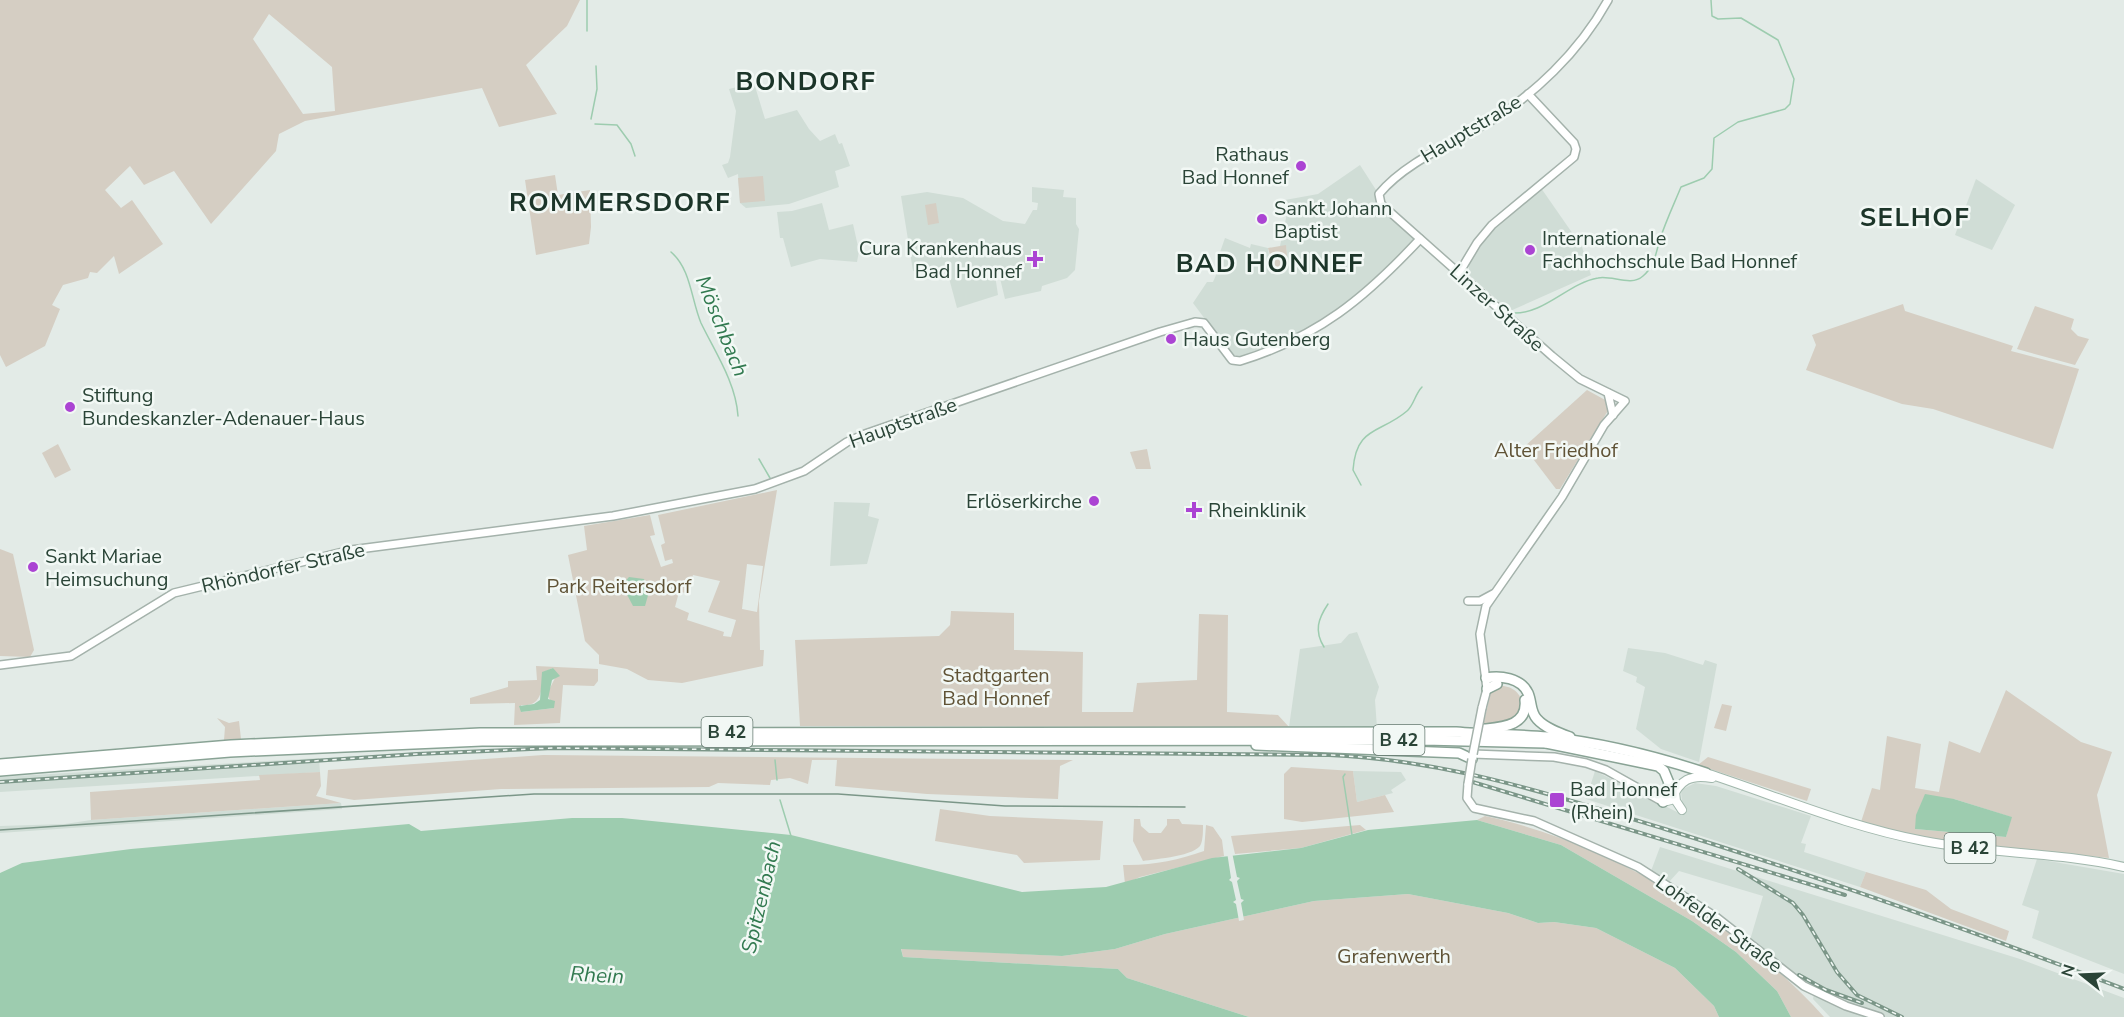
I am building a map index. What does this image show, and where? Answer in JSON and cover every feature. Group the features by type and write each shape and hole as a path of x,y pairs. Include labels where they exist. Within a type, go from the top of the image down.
{"highway":[{"path":"1486,678 1496,677 1518,682 1527,692 1533,713 1539,722 1561,733 1595,745"},
{"path":"1456,732 1507,726 1521,718 1526,708 1523,693 1512,685 1497,684 1486,678"},
{"path":"1487,689 1497,684"},
{"name":"B 42","path":"0,764 207,747 480,733 1456,732 1531,736 1595,745 1671,761 1706,773"},
{"path":"1206,739 1274,746 1459,753 1473,756"},
{"name":"B 42","path":"0,771 230,752 482,741 1206,739 1494,740 1546,743 1592,749 1706,773"},
{"path":"1546,743 1658,766 1664,771 1669,783 1663,802"}],"main road":[{"name":"Hauptstraße","path":"1379,200 1379,194 1400,173 1496,118 1528,94 1587,33 1608,0"},
{"path":"1459,273 1477,243 1492,225 1564,168 1576,153 1572,140 1528,94"},
{"name":"Linzer Straße","path":"1379,200 1566,369 1625,401 1613,415"},
{"name":"Hauptstraße","path":"571,522 652,509 781,482 804,471 847,442 865,434 1160,332 1201,322 1232,360 1244,360 1311,333 1346,309 1382,279 1420,239"},
{"path":"1482,708 1487,689 1480,625 1486,606 1562,497 1604,425 1613,415 1608,393"},
{"name":"Rhöndorfer Straße","path":"0,664 71,656 101,640 157,601 205,585 351,550 571,522"},
{"path":"1468,601 1482,600 1495,593"},
{"path":"1486,678 1473,756 1543,756 1570,759 1595,766 1663,802 1671,800 1682,781 1692,777 1731,781"},
{"name":"Lohfelder Straße","path":"1473,756 1466,792 1469,802 1477,809 1514,815 1587,843 1644,870 1716,917 1804,986 1846,1006 1880,1017"},
{"name":"B 42","path":"1706,773 1841,821 1906,838 1971,848 2082,859 2124,867"},
{"path":"1675,790 1676,801 1683,810"}],"shaded area":[{"path":"754,83 765,119 797,110 820,141 835,134 839,144 842,143 850,166 835,171 839,187 789,204 746,208 740,203 738,174 728,178 722,165 728,163 730,157 736,111 729,89"},
{"path":"1360,165 1378,193 1375,199 1377,205 1415,239 1359,296 1303,334 1242,356 1232,355 1193,303 1207,282 1213,282 1219,268 1219,255 1225,238 1250,248 1251,244 1268,248 1271,274 1288,266 1286,246 1280,246 1288,209 1285,200 1318,194"},
{"path":"1976,179 2015,205 1992,250 1955,235"},
{"path":"1032,187 1064,190 1063,197 1076,198 1076,224 1079,229 1075,270 1067,278 1042,286 1041,291 1005,299 999,274 995,275 998,295 957,308 946,267 913,271 901,196 927,192 963,198 1003,221 1025,224 1033,210 1037,210 1038,203 1032,202"},
{"name":"Internationale Fachhochschule Bad Honnef","path":"1541,188 1582,247 1591,275 1510,311 1469,275 1469,264 1489,233"},
{"path":"822,203 829,230 853,224 859,251 857,262 820,259 791,267 783,238 780,238 777,212 792,211"},
{"path":"834,502 870,503 868,516 879,519 867,564 830,566"},
{"path":"1357,632 1379,687 1375,700 1377,728 1289,727 1300,649 1341,643 1349,634"},
{"path":"1628,648 1665,653 1703,665 1705,660 1717,664 1699,762 1661,749 1636,729 1645,687 1636,682 1637,677 1623,671"},
{"path":"319,758 320,772 0,792 0,777"},
{"path":"1353,771 1401,772 1406,780 1391,790 1393,793 1357,802"},
{"path":"1595,771 1679,813 1682,804 1681,790 1695,783 1716,786 1811,816 1801,843 1806,844 1804,852 1866,872 1860,887 1586,799"},
{"path":"341,803 342,809 0,833 0,826 65,824 91,820"},
{"path":"1660,847 2020,959 2124,998 2124,1017 1830,1017 1813,999 1815,988 1750,940 1763,896 1679,871 1669,882 1651,871"},
{"path":"2037,859 2124,874 2124,974 2032,938 2039,911 2022,905"}],"green space":[{"path":"0,0 580,0 567,26 526,65 557,114 499,127 482,88 305,121 279,134 276,151 211,224 174,171 144,185 130,166 105,190 121,208 132,200 163,244 119,274 114,256 97,273 90,272 88,278 63,285 52,305 60,309 45,346 6,367 0,355","holes":["269,14 332,67 335,111 303,114 253,39"]},
{"path":"555,175 558,195 590,190 589,244 536,255 525,180"},
{"path":"763,176 765,201 740,203 738,178"},
{"path":"936,203 939,223 928,225 925,205"},
{"path":"1286,245 1288,264 1274,270 1268,248"},
{"path":"1903,304 1905,311 2013,346 2011,351 2079,369 2053,449 1933,409 1902,404 1806,370 1816,345 1812,335"},
{"path":"2035,306 2074,319 2071,329 2078,336 2089,339 2075,365 2017,349"},
{"name":"Alter Friedhof","path":"1587,390 1607,401 1609,409 1560,489 1556,489 1524,447"},
{"path":"58,444 71,470 55,478 42,453"},
{"path":"1147,449 1151,469 1136,469 1130,452"},
{"name":"Park Reitersdorf","path":"777,490 759,601 760,650 764,650 763,666 682,683 648,680 627,669 599,664 599,655 585,641 568,555 587,550 584,526 650,515 655,535 650,536 661,567 673,563 672,559 665,561 661,545 665,543 658,515","holes":["747,564 763,566 757,612 742,609","693,575 720,581 708,612 736,620 731,637 723,636 724,632 687,620 689,613 675,607 679,592 687,593"]},
{"path":"0,549 13,554 34,650 30,657 0,656"},
{"name":"Stadtgarten Bad Honnef","path":"951,611 1014,613 1014,650 1083,652 1082,712 1133,712 1137,683 1197,680 1199,614 1228,615 1227,712 1278,715 1289,727 800,726 795,640 939,636 950,625"},
{"path":"536,666 598,669 598,681 594,686 563,685 560,723 514,725 515,703 470,704 470,698 508,687 508,681 537,680","holes":["553,668 555,678 547,694 554,708 521,712 521,705 528,705 537,700 542,690 546,671"]},
{"path":"1499,686 1506,686 1518,693 1521,698 1521,710 1512,721 1483,726 1491,691"},
{"path":"2006,690 2081,742 2112,752 2097,795 2109,858 1953,841 1861,822 1872,788 1880,790 1887,736 1921,744 1915,788 1939,792 1949,741 1980,753","holes":["1954,799 2011,817 2006,837 1915,829"]},
{"path":"1722,704 1732,706 1726,731 1714,728"},
{"path":"217,718 229,723 239,721 241,739 224,740 225,727"},
{"path":"543,755 1073,760 1060,766 1058,799 927,794 835,786 837,760 812,760 808,784 790,778 771,780 770,785 718,783 709,787 501,789 354,800 326,795 328,770"},
{"path":"1708,757 1811,789 1807,801 1698,765"},
{"path":"1291,767 1353,771 1357,802 1385,795 1394,812 1302,822 1284,819 1284,774"},
{"path":"320,772 321,786 316,796 341,803 91,820 90,792 260,780 259,775"},
{"path":"940,809 990,816 1103,821 1100,860 1024,863 1017,855 935,841"},
{"path":"1485,816 1532,828 1579,845 1625,866 1670,891 1712,918 1752,949 1790,982 1824,1017 1791,1017 1777,991 1736,952 1692,921 1561,845 1477,820"},
{"path":"1134,819 1140,819 1141,826 1149,833 1161,833 1167,825 1167,819 1179,819 1182,824 1203,825 1201,844 1198,848 1184,854 1143,861 1133,841"},
{"path":"1206,825 1213,827 1222,840 1224,856 1140,877 1125,884 1123,865 1164,862 1204,851"},
{"path":"1360,825 1366,830 1301,848 1235,854 1231,836"},
{"path":"1866,872 1926,890 1951,909 2009,931 2006,941 1860,887"},
{"name":"Grafenwerth","path":"1408,894 1508,913 1538,923 1554,922 1596,928 1675,968 1714,1006 1719,1017 1249,1017 1127,978 1118,969 903,957 901,948 1062,956 1115,949 1165,934 1314,901"}],"water":[{"path":"629,577 644,579 649,592 645,606 633,606 622,585"},
{"path":"553,668 560,676 552,680 548,699 555,701 554,708 521,712 519,706 534,704 540,700 542,672"},
{"path":"1925,794 1954,799 2012,817 2006,837 1915,829 1916,815"},
{"name":"Rhein","path":"572,818 622,818 791,835 1022,892 1106,887 1212,858 1301,848 1368,830 1477,820 1561,845 1692,921 1736,952 1777,991 1791,1017 1719,1017 1714,1006 1675,968 1596,928 1554,922 1538,923 1508,913 1408,894 1314,901 1165,934 1115,949 1062,956 901,949 903,957 1118,969 1127,978 1249,1017 0,1017 0,873 22,863 131,849 409,824 421,831"}],"pier":[{"path":"1227,852 1232,852 1237,877 1240,878 1237,881 1241,899 1244,900 1241,903 1244,920 1239,921 1236,904 1233,902 1236,900 1232,882 1229,880 1231,878"}],"waterway":[{"name":"Möschbach","path":"587,0 587,31"},
{"path":"1512,313 1535,309 1587,281 1598,278 1633,281 1643,276 1653,263 1662,232 1681,187 1704,178 1712,169 1714,138 1738,122 1785,109 1790,104 1794,79 1778,40 1741,18 1718,19 1712,16 1711,0"},
{"name":"Möschbach","path":"591,119 597,89 596,66"},
{"name":"Möschbach","path":"595,124 617,125 631,144 635,156"},
{"name":"Möschbach","path":"671,252 678,259 687,276 701,323 729,380 738,416"},
{"path":"1361,485 1353,470 1359,445 1371,433 1407,411 1422,387"},
{"name":"Möschbach","path":"759,459 770,478"},
{"path":"1324,647 1319,636 1318,625 1328,604"},
{"name":"Spitzenbach","path":"775,760 777,780"},
{"path":"1345,774 1343,777 1352,835"},
{"name":"Spitzenbach","path":"780,800 791,836"}],"tram line":[{"path":"0,830 534,794 838,794 1005,806 1185,807"}],"railway":[{"path":"0,782 417,754 553,748 1329,755 1372,758 1499,781 1665,829 1896,905 2124,989"},
{"path":"1466,780 1845,895"},
{"path":"1738,869 1793,903 1803,915 1837,972 1857,995 1902,1017"},
{"path":"1799,975 1826,990 1862,1003"}],"place":[{"name":"Rathaus Bad Honnef","path":"1301,166"},
{"name":"Sankt Johann Baptist","path":"1262,219"},
{"name":"Internationale Fachhochschule Bad Honnef","path":"1530,250"},
{"name":"Cura Krankenhaus Bad Honnef","path":"1035,259"},
{"name":"Haus Gutenberg","path":"1171,339"},
{"name":"Stiftung Bundeskanzler-Adenauer-Haus","path":"70,407"},
{"name":"Erlöserkirche","path":"1094,501"},
{"name":"Rheinklinik","path":"1194,510"},
{"name":"Sankt Mariae Heimsuchung","path":"33,567"},
{"name":"Bad Honnef (Rhein)","path":"1557,800"}],"district":[{"name":"BONDORF","path":"806,81"},
{"name":"ROMMERSDORF","path":"620,202"},
{"name":"SELHOF","path":"1915,217"},
{"name":"BAD HONNEF","path":"1270,263"}]}
